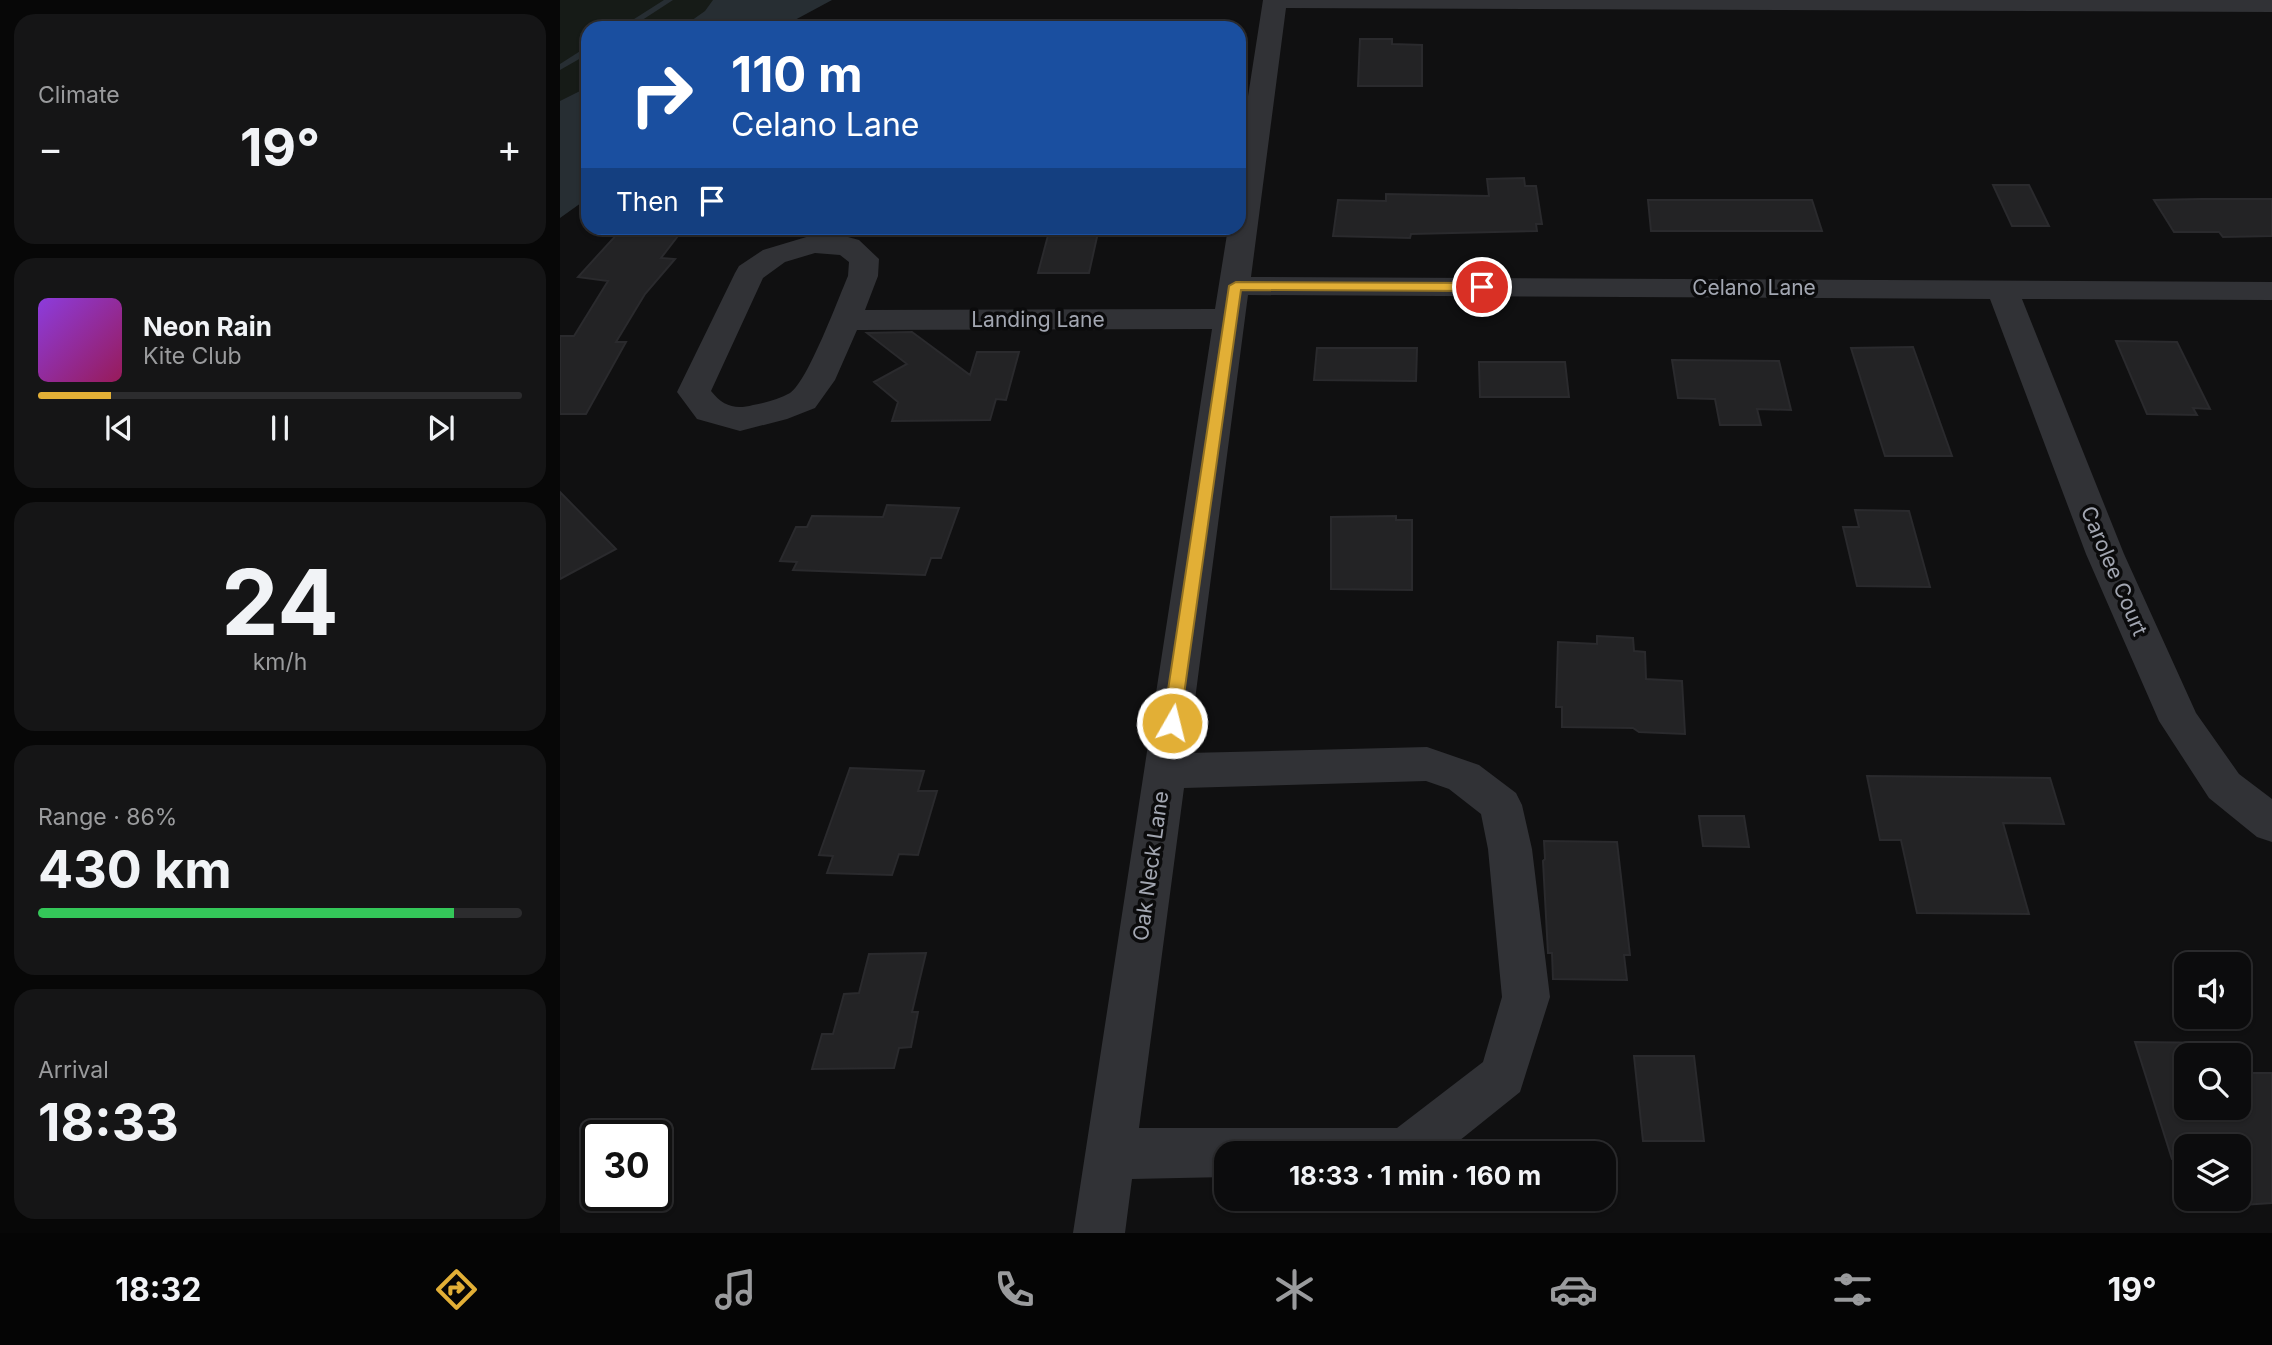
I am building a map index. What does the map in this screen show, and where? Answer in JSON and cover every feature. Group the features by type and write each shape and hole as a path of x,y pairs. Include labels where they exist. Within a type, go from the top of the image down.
{"street":[{"path":"1275,0 2272,5"},
{"name":"Oak Neck Lane","path":"1246,209 1275,0"},
{"name":"Oak Neck Lane","path":"1099,1233 1242,235"},
{"path":"813,244 848,247 864,259 863,276 845,320 818,380 803,400 775,411 740,419 709,411 694,392 750,273 774,256 813,244"},
{"name":"Celano Lane","path":"1233,303 2002,289 2272,291"},
{"name":"Carolee Court","path":"2002,289 2105,554 2179,721 2224,786 2272,824"},
{"name":"Landing Lane","path":"845,320 1233,303"},
{"path":"1110,1157 1148,1152 1405,1153 1503,1076 1526,997 1510,849 1501,805 1464,777 1427,764 1165,771"}],"shaded area":[{"path":"560,0 754,0 726,21 581,21 581,133 560,150"},
{"path":"713,0 832,0 793,21 691,21 705,11"},
{"path":"581,90 581,203 560,218 560,101"}],"building":[{"path":"1360,39 1392,39 1392,44 1422,45 1422,86 1358,86"},
{"path":"1524,178 1525,186 1536,186 1542,224 1536,224 1537,231 1411,234 1410,238 1333,236 1338,200 1386,201 1386,194 1489,196 1487,179"},
{"path":"1993,185 2029,185 2049,226 2012,226"},
{"path":"2272,199 2272,236 2223,237 2219,232 2174,232 2154,200"},
{"path":"1648,200 1812,200 1822,231 1651,231"},
{"path":"616,235 679,235 661,258 675,259 645,294 616,342 626,342 586,414 560,414 560,336 574,336 608,281 578,277"},
{"path":"1048,235 1097,235 1089,273 1038,273"},
{"path":"912,332 970,375 977,352 1019,352 1006,400 996,399 990,420 892,421 898,402 874,382 907,364 867,333"},
{"path":"2116,341 2177,342 2210,409 2193,408 2197,415 2147,414"},
{"path":"1913,347 1952,456 1885,456 1851,348"},
{"path":"1317,348 1417,348 1416,381 1314,380"},
{"path":"1672,360 1779,361 1791,410 1757,409 1761,425 1720,425 1715,399 1678,398"},
{"path":"1479,362 1565,362 1569,397 1480,397"},
{"path":"560,492 616,549 560,579"},
{"path":"887,505 959,508 941,558 931,558 925,575 793,570 797,562 780,561 796,527 807,527 812,516 883,517"},
{"path":"1855,510 1909,511 1930,587 1857,586 1843,527 1859,527"},
{"path":"1396,516 1396,520 1412,520 1412,590 1331,589 1331,517"},
{"path":"1597,636 1633,638 1634,651 1645,652 1646,679 1682,681 1685,734 1639,732 1633,728 1562,727 1562,707 1556,707 1558,642 1597,644"},
{"path":"850,768 924,771 918,791 937,791 918,855 899,854 892,875 827,873 833,856 819,855"},
{"path":"1867,776 2050,778 2064,824 2003,823 2029,914 1917,913 1901,840 1880,840"},
{"path":"1699,816 1744,816 1749,847 1703,846"},
{"path":"1544,841 1617,842 1630,955 1624,955 1627,980 1553,979 1552,953 1548,953"},
{"path":"926,953 912,1012 918,1012 911,1047 899,1048 894,1068 812,1069 822,1034 833,1034 844,994 859,993 869,954"},
{"path":"2135,1042 2220,1043 2174,1043 2174,1120 2251,1120 2251,1073 2272,1073 2272,1203 2251,1204 2251,1134 2174,1134 2172,1159"},
{"path":"1634,1056 1694,1056 1704,1141 1643,1141"}],"waterway":[{"path":"635,21 669,0"},
{"path":"560,68 581,54"}],"route":[{"path":"1172,723 1236,286 1482,287"}]}
